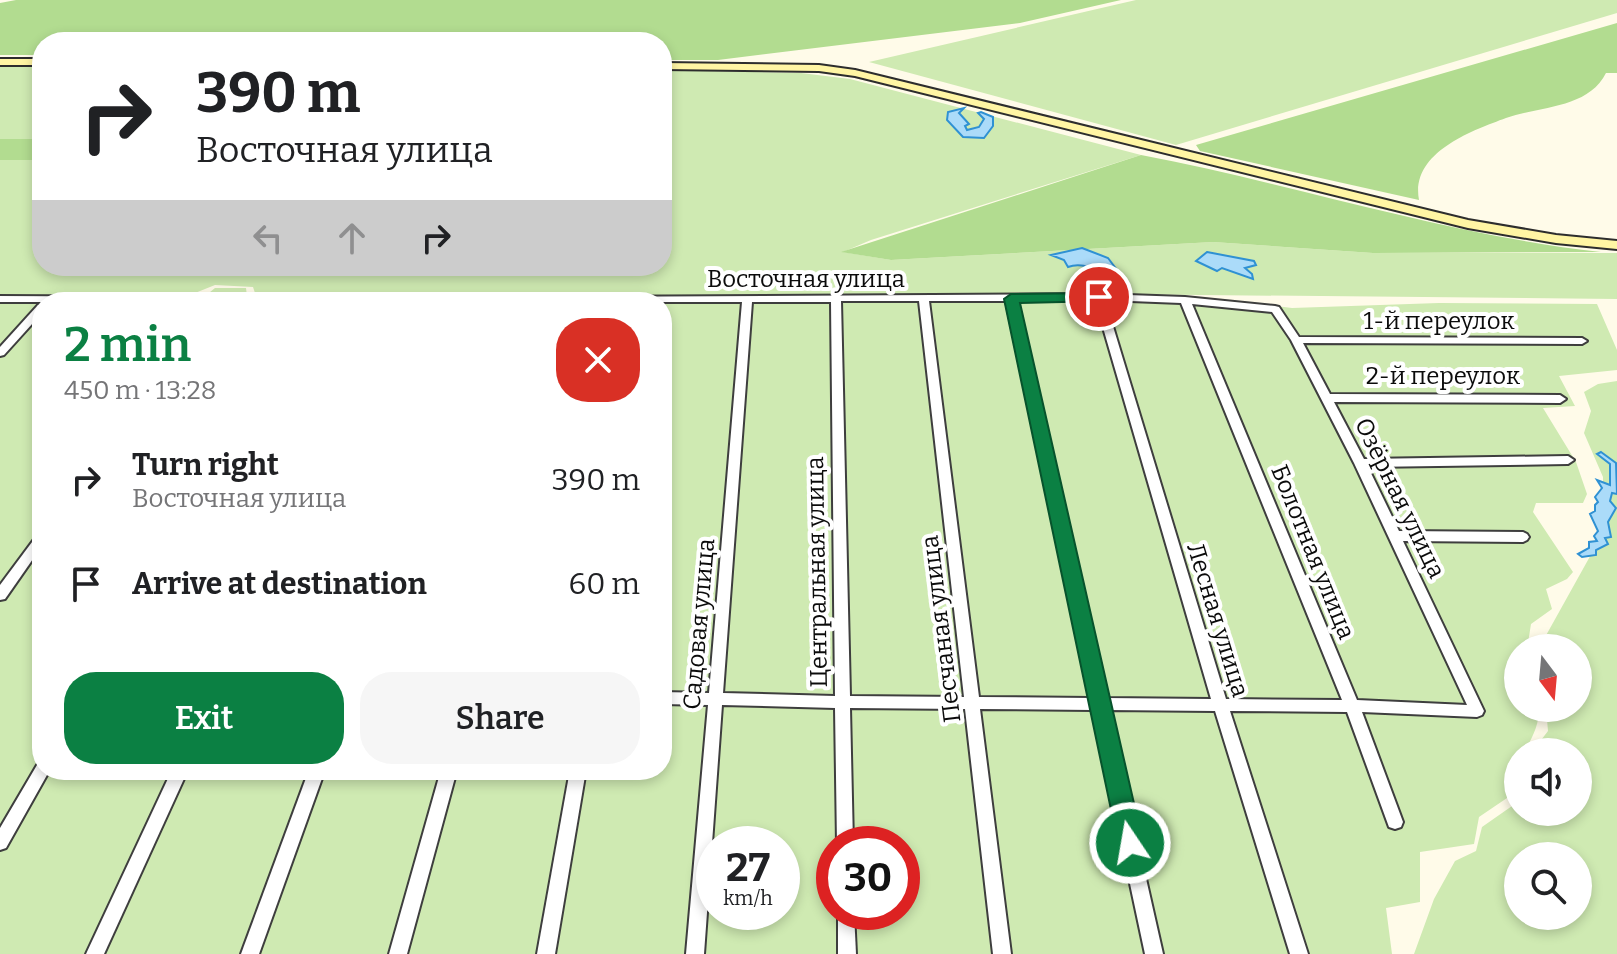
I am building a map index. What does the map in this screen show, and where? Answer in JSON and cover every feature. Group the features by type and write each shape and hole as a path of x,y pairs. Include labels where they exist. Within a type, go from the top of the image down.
{"street":[{"path":"0,62 32,62"},
{"path":"672,66 819,68 855,73 1468,224 1617,245"},
{"name":"Восточная улица","path":"672,302 1099,297 1185,300 1275,309"},
{"name":"Лесная улица","path":"1099,297 1220,704 1299,954"},
{"name":"Восточная улица","path":"0,299 32,302"},
{"name":"Садовая улица","path":"695,954 747,299"},
{"name":"Центральная улица","path":"836,299 845,826"},
{"path":"1011,299 1154,954"},
{"name":"Песчаная улица","path":"924,300 1002,954"},
{"name":"Болотная улица","path":"1185,300 1352,706 1395,822"},
{"name":"Озёрная улица","path":"1275,309 1296,340 1360,463 1477,711 1352,706"},
{"path":"0,353 32,318"},
{"name":"1-й переулок","path":"1296,340 1582,341"},
{"name":"2-й переулок","path":"1327,398 1560,399"},
{"path":"1360,463 1568,460"},
{"path":"1394,536 1523,537"},
{"path":"0,595 32,551"},
{"path":"672,698 1352,706"},
{"path":"0,843 36,780"},
{"path":"95,954 175,780"},
{"path":"250,954 313,780"},
{"path":"398,954 446,780"},
{"path":"546,954 576,780"},
{"path":"846,930 847,954"}],"green space":[{"path":"16,0 1121,0 1020,23 718,60 672,60 672,32 32,32 32,55 0,55 0,3"},
{"path":"1136,0 1617,0 1617,13 1176,145 869,62"},
{"path":"1617,23 1617,73 1606,73 1598,85 1575,100 1506,118 1446,146 1424,169 1419,184 1419,200 1200,151 1196,145"},
{"path":"0,65 32,66 32,276 672,276 672,70 801,73 850,79 1141,155 871,240 843,252 891,260 1213,242 1373,253 1617,253 1617,299 1105,294 1200,297 1292,308 1439,303 1597,304 1617,350 1617,370 1559,376 1575,406 1543,408 1576,462 1587,494 1583,503 1536,503 1533,512 1573,572 1567,579 1546,589 1552,609 1531,624 1529,634 1504,634 1504,722 1538,722 1537,725 1531,738 1504,738 1504,800 1479,817 1474,844 1420,852 1420,902 1386,908 1392,954 0,954 0,303 32,304 32,780 672,780 672,292 255,292 253,287 215,285 198,292 32,292 32,295 0,295"},
{"path":"0,139 32,139 32,160 0,160"},
{"path":"1141,155 1486,234 1601,252 1373,253 1213,242 891,260 841,252"},
{"path":"215,288 246,288 246,292 210,292"},
{"path":"1617,381 1617,954 1414,954 1434,899 1455,861 1476,851 1482,827 1504,812 1504,826 1592,826 1592,738 1543,738 1548,731 1547,722 1592,722 1592,634 1547,634 1603,533 1603,477 1584,433 1591,411 1584,392 1598,384"}],"water":[{"path":"964,108 959,113 969,124 965,126 967,130 979,127 984,119 978,113 993,117 993,126 984,138 963,137 947,120 948,112"},
{"path":"1082,248 1108,258 1117,270 1105,271 1081,265 1068,267 1064,260 1051,255"},
{"path":"1207,252 1254,261 1256,265 1245,268 1253,279 1222,268 1217,271 1196,261"},
{"path":"1601,452 1616,463 1617,494 1612,493 1610,501 1616,508 1608,522 1611,537 1605,538 1608,544 1596,550 1596,555 1582,557 1578,554 1589,548 1589,542 1597,541 1594,536 1598,531 1590,514 1595,511 1598,502 1595,497 1602,488 1597,480 1610,485 1610,464 1597,454"}],"route":[{"path":"1099,297 1011,299 1130,843"}]}
